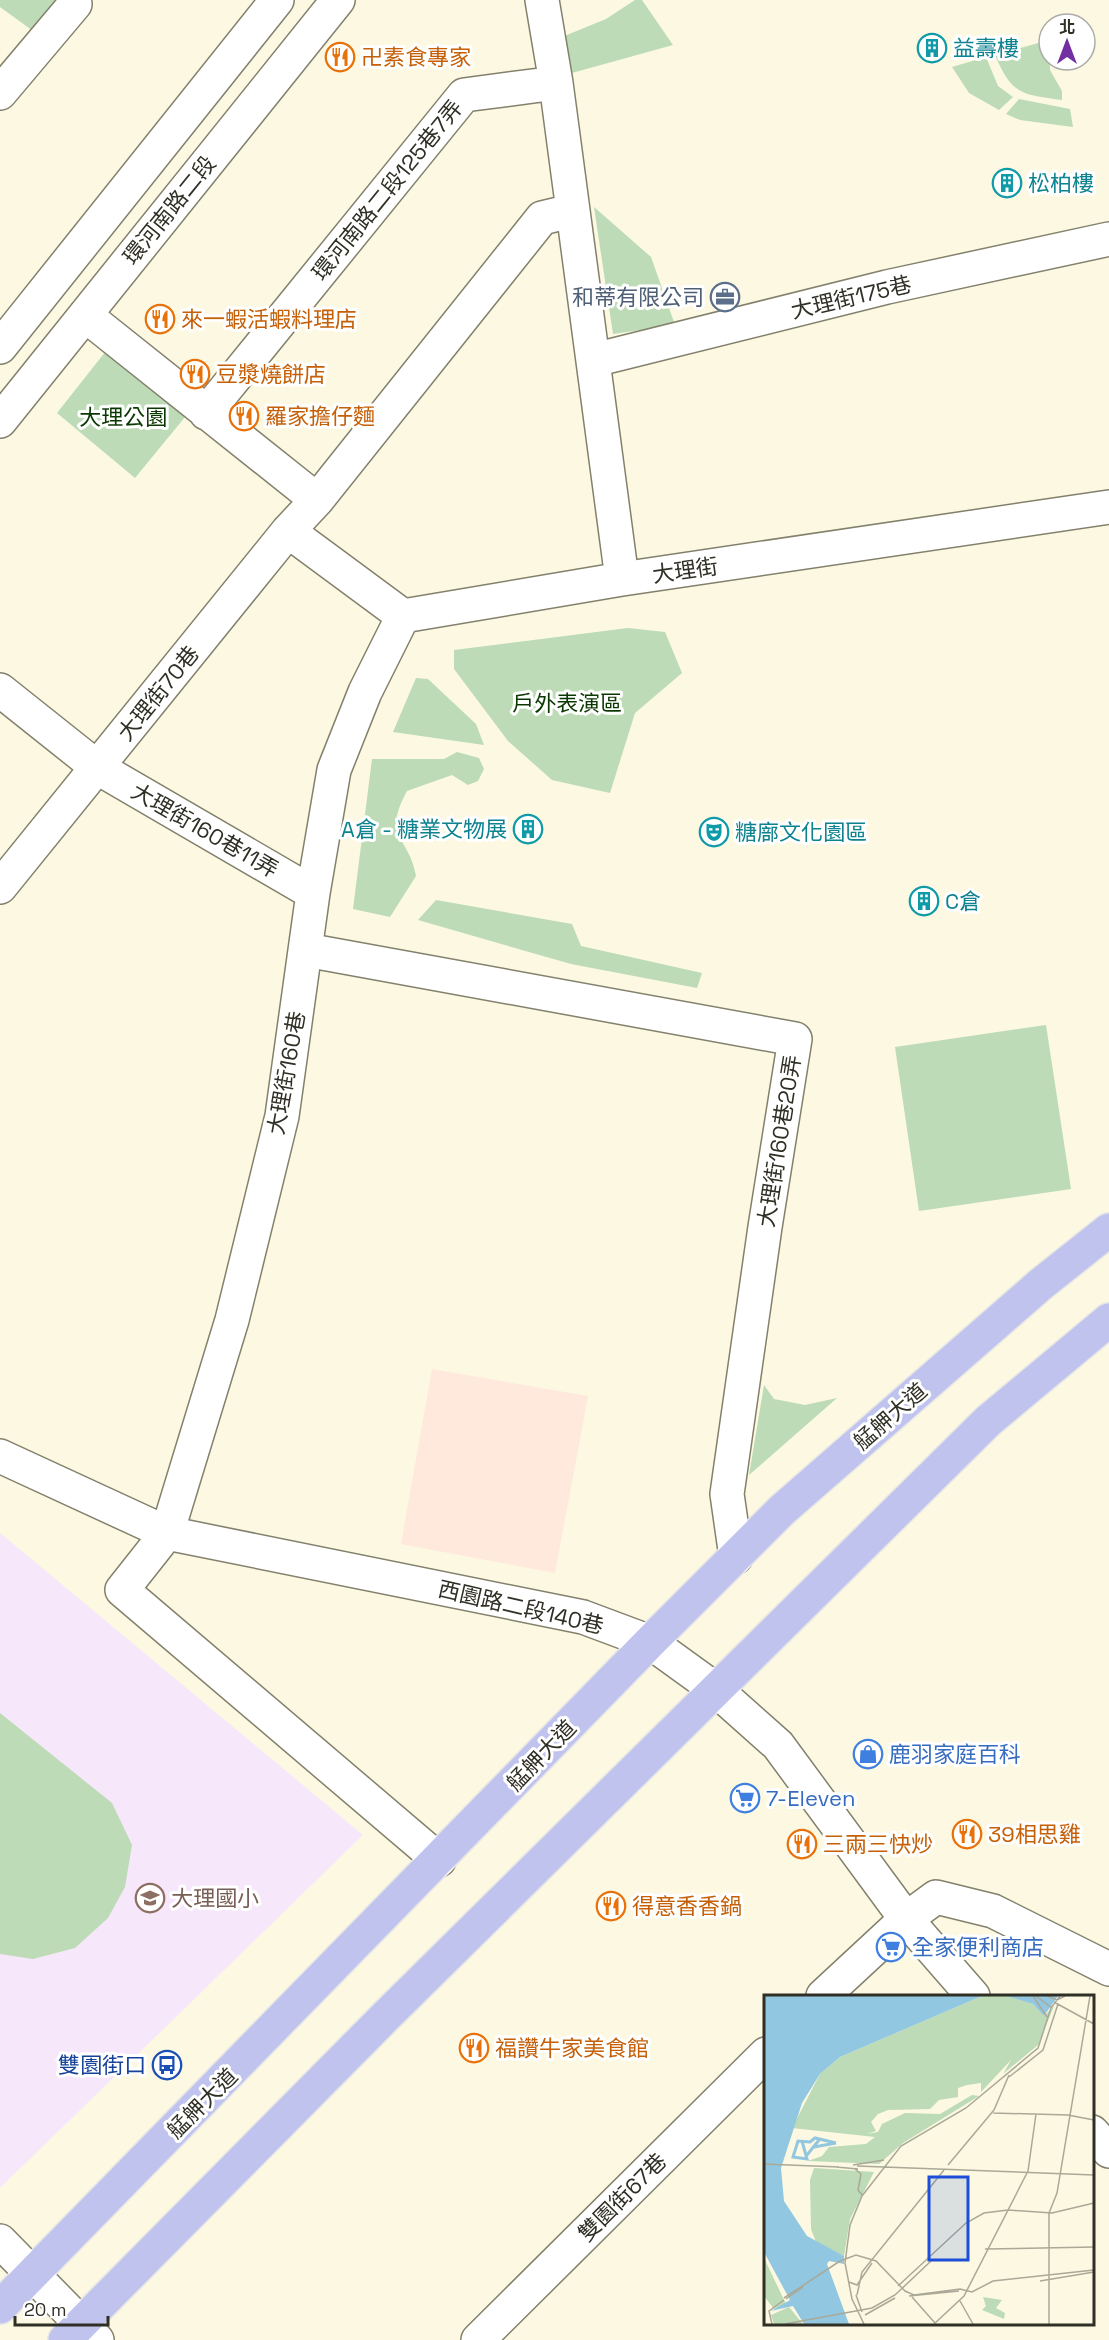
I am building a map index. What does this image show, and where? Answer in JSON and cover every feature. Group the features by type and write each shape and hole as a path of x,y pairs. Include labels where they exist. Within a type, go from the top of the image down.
{"main road":[{"name":"艋舺大道","path":"0,2307 650,1642 736,1557 818,1479 1041,1284 1109,1230"},
{"path":"81,2334 715,1689 988,1421 1109,1320"}],"street":[{"name":"環河南路二段","path":"4,334 277,0"},
{"name":"環河南路二段","path":"0,421 338,0"},
{"path":"542,0 556,83 571,211 594,360 622,579"},
{"path":"0,93 75,4"},
{"name":"環河南路二段125巷7弄","path":"206,413 464,95 556,83"},
{"name":"大理街70巷","path":"0,887 288,531 317,500 542,218 571,211"},
{"name":"大理街175巷","path":"594,360 887,287 1109,238"},
{"path":"86,315 317,500"},
{"name":"大理街","path":"403,616 622,579 1109,507"},
{"path":"288,531 403,616"},
{"name":"大理街160巷","path":"168,1533 232,1320 282,1116 313,893 334,770 365,692 403,616"},
{"name":"大理街160巷11弄","path":"0,690 98,768 313,893"},
{"name":"大理街160巷20弄","path":"306,950 795,1039 727,1494 736,1557"},
{"name":"西園路二段140巷","path":"0,1456 168,1533 583,1617 650,1642 715,1689 778,1745 906,1919 972,1995"},
{"path":"168,1533 122,1590 438,1860"},
{"path":"824,1995 906,1919 936,1897 993,1911 1109,1969"},
{"name":"雙園街67巷","path":"478,2340 764,2055"},
{"path":"1094,2134 1109,2151"},
{"path":"0,2241 32,2275 81,2334"}],"shaded area":[{"path":"432,1369 588,1396 555,1573 401,1544"},
{"name":"大理國小","path":"0,1533 363,1835 1,2187 0,2187"}],"green space":[{"path":"0,0 72,0 40,36 0,7"},
{"path":"635,0 642,0 673,45 561,76 557,39 606,19"},
{"path":"1037,43 1037,72 1051,72 1062,91 1062,100 1027,94 1020,90 1007,78 995,55"},
{"path":"986,57 998,86 1013,97 999,110 969,93 952,67"},
{"path":"1019,99 1070,109 1073,127 1020,120 1006,114"},
{"path":"594,207 651,257 675,325 613,334"},
{"name":"大理公園","path":"106,351 185,417 135,478 57,413"},
{"name":"戶外表演區","path":"628,628 665,632 682,673 635,713 610,793 552,780 508,741 454,669 454,650"},
{"path":"416,678 428,679 476,724 484,745 393,732"},
{"path":"457,752 479,758 484,769 478,781 468,785 452,775 407,791 400,807 396,819 397,828 413,863 416,876 390,917 353,909 372,759 444,759"},
{"path":"436,900 572,924 581,946 702,973 697,988 571,964 418,920"},
{"path":"1046,1025 1071,1189 919,1211 895,1047"},
{"path":"764,1385 774,1399 805,1405 837,1398 749,1475"},
{"path":"0,1713 112,1803 132,1845 125,1887 108,1918 75,1948 33,1959 0,1954"}],"place":[{"name":"益壽樓","path":"932,48"},
{"name":"卍素食專家","path":"340,57"},
{"name":"松柏樓","path":"1007,183"},
{"name":"和蒂有限公司","path":"725,297"},
{"name":"來一蝦活蝦料理店","path":"160,319"},
{"name":"豆漿燒餅店","path":"195,374"},
{"name":"羅家擔仔麵","path":"244,416"},
{"name":"A倉 - 糖業文物展","path":"528,829"},
{"name":"糖廍文化園區","path":"714,832"},
{"name":"C倉","path":"924,901"},
{"name":"鹿羽家庭百科","path":"868,1754"},
{"name":"7-Eleven","path":"745,1798"},
{"name":"39相思雞","path":"967,1834"},
{"name":"三兩三快炒","path":"802,1844"},
{"name":"大理國小","path":"150,1898"},
{"name":"得意香香鍋","path":"611,1906"},
{"name":"全家便利商店","path":"891,1947"},
{"name":"福讚牛家美食館","path":"474,2048"},
{"name":"雙園街口","path":"167,2065"}]}
